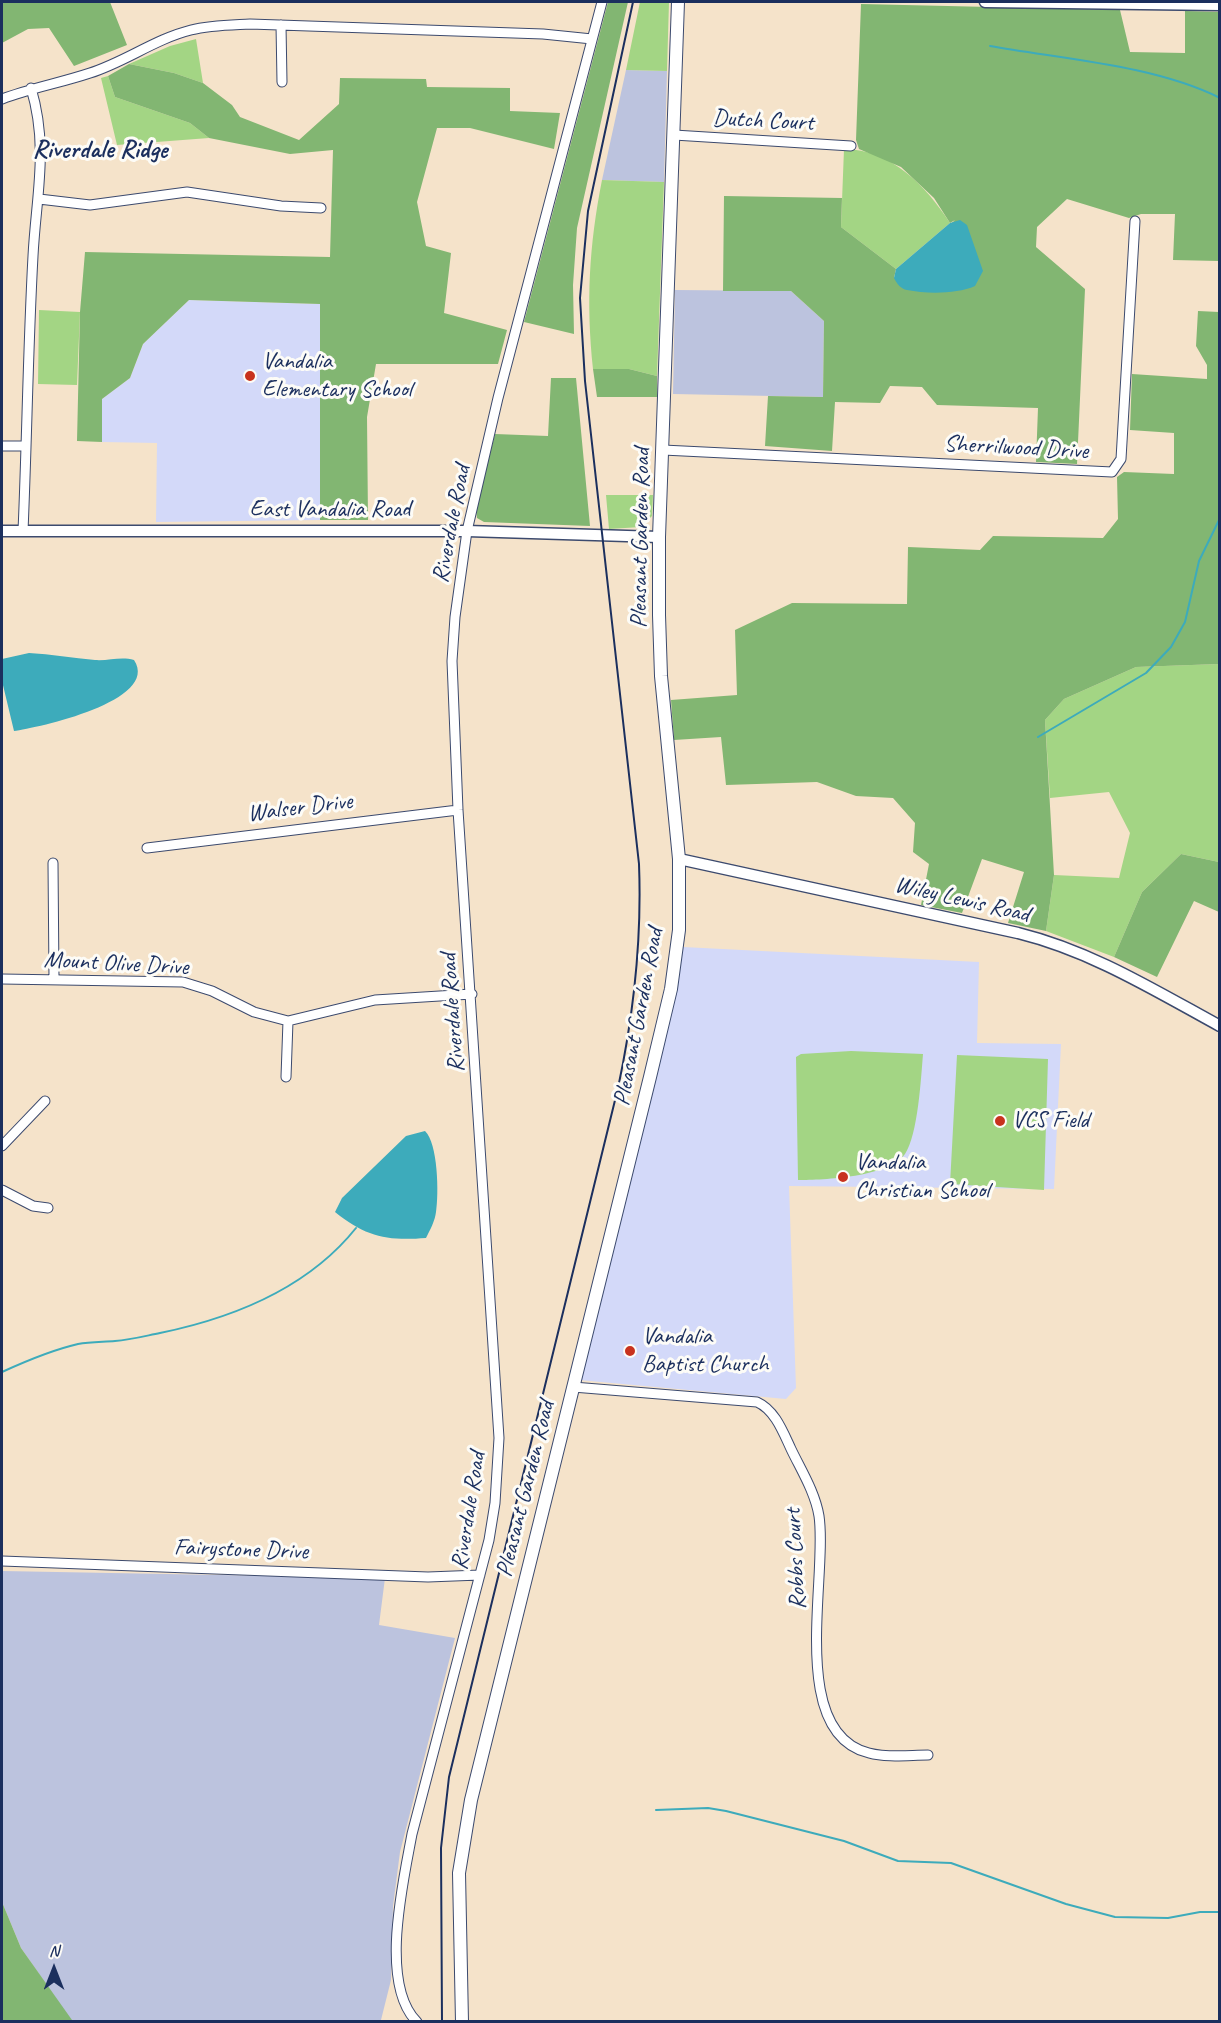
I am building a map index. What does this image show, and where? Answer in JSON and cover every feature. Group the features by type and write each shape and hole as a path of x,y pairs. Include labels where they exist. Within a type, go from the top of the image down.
{"main road":[{"name":"Pleasant Garden Road","path":"462,2022 459,1873 471,1800 671,989 679,930 679,859 661,676 659,537 678,2"}],"street":[{"name":"Riverdale Road","path":"417,2022 404,2005 398,1982 403,1883 412,1834 480,1575 495,1503 500,1438 458,810 452,661 455,617 467,531 498,398 602,2"},
{"path":"985,2 1220,5"},
{"path":"281,25 282,82"},
{"path":"2,99 31,88 90,73 190,30 214,26 281,25 543,34 592,39"},
{"path":"23,531 33,253 39,199 42,137 31,88"},
{"name":"Dutch Court","path":"674,135 851,146"},
{"path":"39,199 90,205 187,192 281,206 321,208"},
{"name":"Sherrilwood Drive","path":"663,450 1112,472 1121,459 1135,221"},
{"path":"2,446 26,446"},
{"name":"East Vandalia Road","path":"2,531 467,531 659,537"},
{"name":"Walser Drive","path":"147,848 458,810"},
{"name":"Wiley Lewis Road","path":"679,859 1018,933 1064,946 1107,964 1220,1026"},
{"path":"53,863 54,979"},
{"name":"Mount Olive Drive","path":"2,979 183,982 212,991 254,1012 288,1022"},
{"path":"286,1077 288,1022 375,1000 472,994"},
{"path":"2,1146 45,1101"},
{"path":"2,1190 33,1206 48,1208"},
{"name":"Robbs Court","path":"573,1388 757,1402 772,1414 807,1482 819,1515 818,1658 821,1700 827,1719 849,1744 869,1753 928,1755"},
{"name":"Fairystone Drive","path":"2,1561 428,1577 480,1575"}],"shaded area":[{"path":"626,70 667,71 664,182 602,180"},
{"path":"675,290 791,291 824,321 823,397 673,394"},
{"path":"189,300 320,304 320,520 156,522 157,443 102,442 102,399 130,378 143,344"},
{"name":"Vandalia Christian School","path":"683,947 979,962 977,1043 1061,1044 1054,1189 789,1186 796,1388 786,1399 579,1380 660,1061"},
{"path":"2,1571 385,1578 379,1625 455,1638 400,1852 393,1906 391,1980 381,2020 71,2020 21,1948 2,1902"}],"green space":[{"path":"2,2 110,2 127,45 74,66 49,28 28,29 2,43"},
{"path":"608,2 628,2 577,228 573,285 574,334 524,322"},
{"path":"640,2 669,2 667,71 626,70"},
{"path":"861,4 1120,10 1130,52 1185,53 1185,11 1219,12 1219,261 1173,260 1175,214 1141,214 1129,218 1067,199 1037,227 1036,247 1085,289 1077,464 1036,462 1038,408 937,405 922,387 890,386 880,403 835,402 832,451 765,446 768,396 823,397 824,321 791,291 723,291 724,196 842,198 841,227 896,269 894,278 955,220 950,223 934,198 901,167 859,149 856,140"},
{"path":"196,39 203,83 174,73 129,64 170,46"},
{"path":"129,64 174,73 203,83 232,105 240,117 299,140 339,104 340,78 426,79 427,87 510,88 510,111 560,113 554,149 470,128 437,128 417,202 426,246 451,253 444,313 507,330 498,364 376,364 367,417 368,520 320,520 320,304 189,300 143,344 130,378 102,399 102,442 77,441 80,312 85,252 330,257 333,150 290,154 209,138 190,123 115,97 108,76"},
{"path":"108,76 115,97 190,123 209,138 117,145 101,78"},
{"path":"844,149 877,155 906,172 930,196 950,223 896,269 841,227"},
{"path":"602,180 664,182 657,376 629,369 593,369 590,274 594,228"},
{"path":"39,310 80,312 77,385 38,384"},
{"path":"1198,311 1219,312 1219,664 1136,667 1064,699 1045,720 1054,875 1046,931 1008,923 1024,872 982,859 962,913 921,905 929,864 913,852 915,823 893,798 856,796 817,782 726,785 721,737 674,740 671,700 737,695 735,630 792,603 907,604 908,547 980,550 993,536 1103,538 1118,519 1117,477 1124,472 1174,474 1174,433 1130,430 1132,374 1207,379 1207,365 1196,346"},
{"path":"593,369 629,369 657,376 657,397 597,397"},
{"path":"551,378 576,378 590,526 484,522 477,518 476,510 495,434 548,436"},
{"path":"606,495 653,495 652,516 641,527 609,529"},
{"path":"1219,664 1219,862 1181,854 1142,892 1114,957 1046,931 1054,875 1119,878 1130,833 1109,792 1050,798 1045,720 1064,699 1136,667"},
{"path":"1181,854 1219,862 1219,912 1194,901 1157,977 1114,957 1142,892"},
{"path":"851,1051 923,1054 918,1106 909,1145 905,1154 897,1162 885,1168 855,1176 798,1180 796,1057 801,1054"},
{"name":"VCS Field","path":"957,1055 1048,1059 1044,1190 950,1184"},
{"path":"2,1902 21,1948 72,2020 383,2021 2,2021"}],"water":[{"path":"960,220 967,225 983,271 975,286 960,291 933,293 907,290 899,286 894,278 896,269 950,223"},
{"path":"29,653 95,660 134,660 138,675 130,688 114,700 93,710 14,731 2,681 2,659"},
{"path":"425,1131 433,1146 437,1182 435,1215 426,1238 400,1239 378,1236 357,1227 335,1212 342,1198 406,1136"}],"waterway":[{"path":"990,46 1137,70 1194,87 1220,98"},
{"path":"1038,737 1146,673 1171,647 1185,622 1199,561 1220,518"},
{"path":"2,1372 68,1346 126,1340 160,1333 215,1319 241,1309 292,1284 315,1268 356,1228"},
{"path":"656,1810 708,1808 726,1811 844,1841 898,1861 951,1863 1066,1904 1115,1917 1168,1918 1200,1912 1220,1912"}],"railway":[{"path":"442,2022 441,1848 449,1777 618,1088 636,977 639,864 585,381 580,298 588,211 633,2"}],"place":[{"name":"Vandalia Elementary School","path":"250,376"},
{"name":"VCS Field","path":"1000,1121"},
{"name":"Vandalia Christian School","path":"843,1177"},
{"name":"Vandalia Baptist Church","path":"630,1351"}],"district":[{"name":"Riverdale Ridge","path":"100,150"}]}
